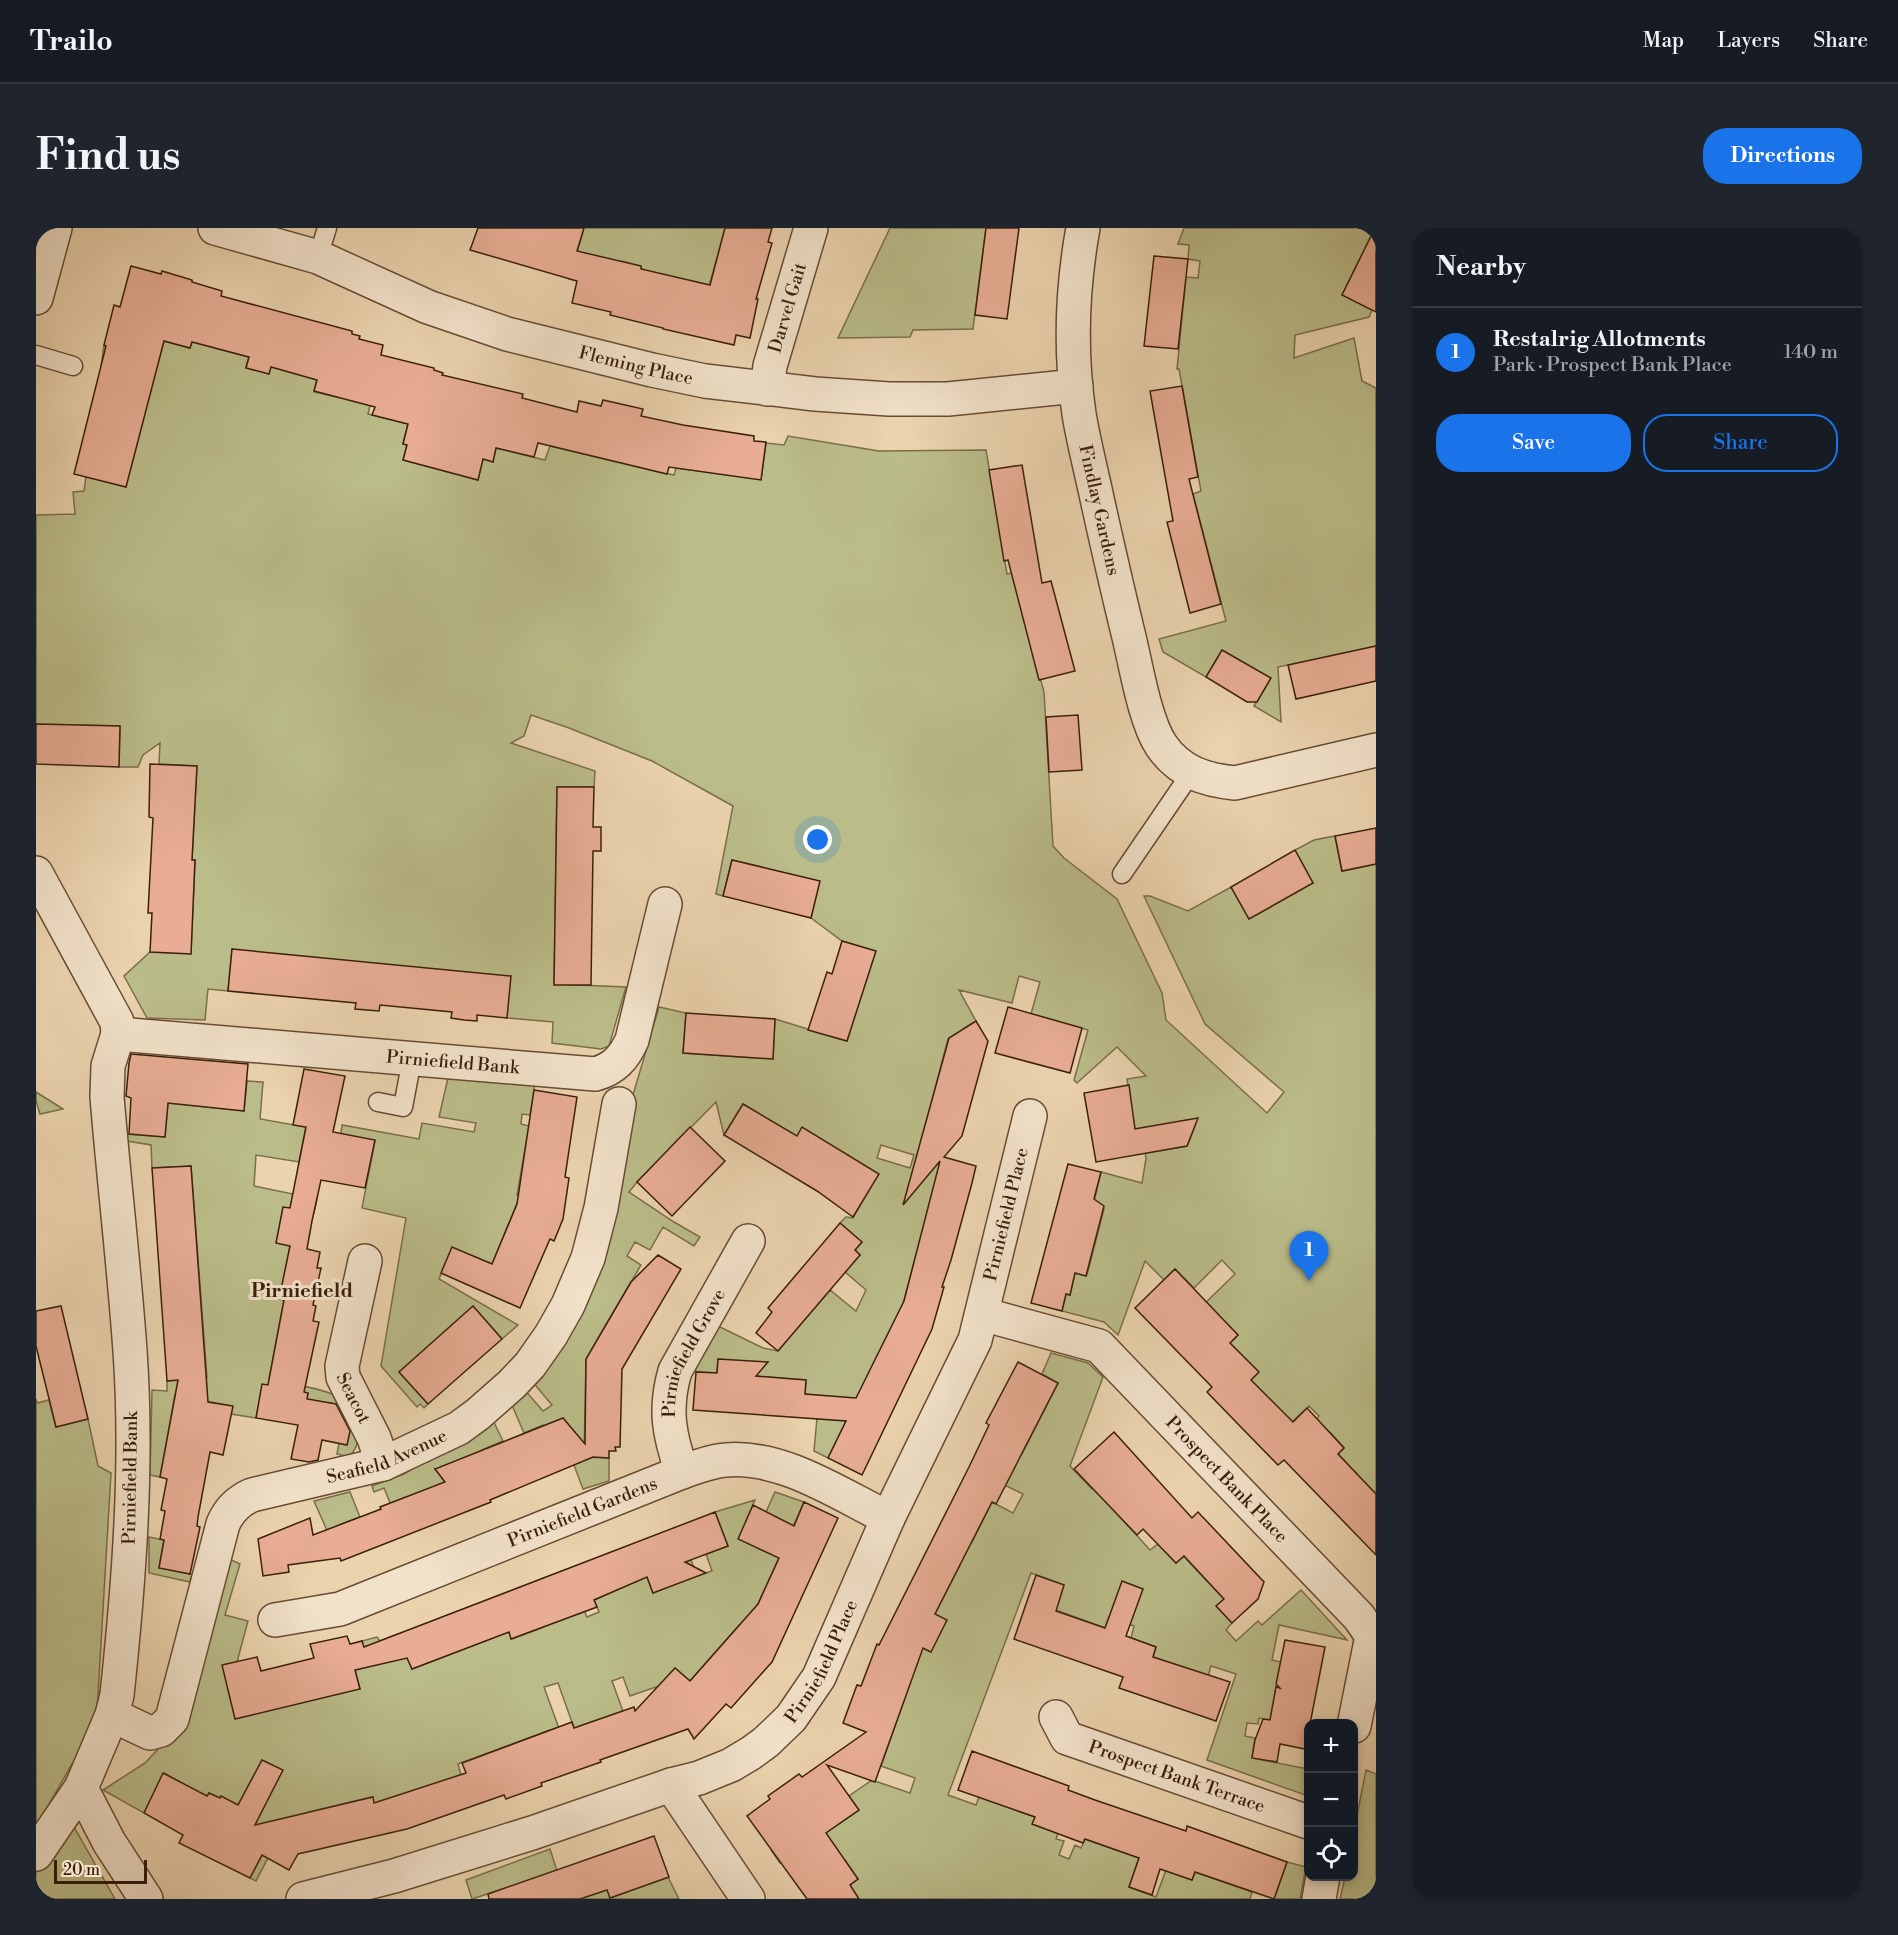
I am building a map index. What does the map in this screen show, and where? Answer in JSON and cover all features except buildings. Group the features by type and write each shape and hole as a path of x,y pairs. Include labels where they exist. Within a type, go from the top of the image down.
{"street":[{"path":"36,298 56,228"},
{"name":"Fleming Place","path":"215,228 323,243 429,307 507,334 705,381 815,394 889,399 948,399 1076,386"},
{"name":"Darvel Gait","path":"767,389 770,366 812,228"},
{"name":"Findlay Gardens","path":"1083,228 1074,299 1074,361 1079,414 1113,575 1149,720 1160,745 1174,761 1191,773"},
{"path":"1191,773 1212,781 1235,783 1376,750"},
{"path":"36,873 113,1012 118,1034"},
{"name":"Pirniefield Bank","path":"36,1854 81,1788 112,1715 117,1695 129,1538 132,1444 130,1352 107,1097 108,1066 118,1034 595,1074 616,1065 626,1054 632,1040 665,904"},
{"name":"Seafield Avenue","path":"112,1715 150,1733 161,1730 172,1719 222,1524 234,1506 252,1495 383,1464 459,1428 512,1384 530,1365 568,1305 588,1258 601,1208 619,1104"},
{"name":"Pirniefield Place","path":"303,1899 396,1888 532,1833 671,1785 699,1778 731,1764 766,1742 791,1718 819,1677 888,1518 975,1340 1030,1116"},
{"name":"Pirniefield Grove","path":"682,1472 668,1420 673,1377 748,1241"},
{"name":"Seacot","path":"365,1261 342,1366 343,1377 374,1438 383,1464"},
{"name":"Prospect Bank Place","path":"982,1314 1100,1346 1359,1617 1373,1640 1355,1719"},
{"name":"Pirniefield Gardens","path":"275,1620 340,1609 682,1472 724,1460 765,1462 794,1471 888,1518"},
{"name":"Prospect Bank Terrace","path":"1056,1718 1067,1738 1304,1821"},
{"path":"671,1785 748,1899"},
{"path":"81,1788 109,1842 146,1899"},
{"path":"1319,1899 1322,1881"}],"lane":[{"path":"36,355 73,366"},
{"path":"1122,874 1191,773"},
{"path":"378,1102 403,1107 412,1059"}],"green space":[{"path":"572,228 725,228 707,294 641,269 641,266 622,261 577,281 569,279 583,232"},
{"path":"890,228 986,228 973,329 913,330 910,337 838,338"},
{"path":"1184,228 1375,228 1342,295 1372,310 1369,317 1295,335 1294,358 1354,338 1362,381 1376,388 1376,646 1278,667 1281,722 1254,706 1270,679 1222,650 1206,677 1163,652 1159,639 1226,621 1193,494 1201,491 1179,369 1177,369 1186,277 1198,278 1200,261 1188,259 1189,245 1178,244"},
{"path":"194,335 218,349 249,357 246,367 272,363 317,380 314,392 337,397 374,389 368,414 408,424 403,443 407,445 403,460 478,480 483,459 493,462 496,448 545,460 550,446 674,475 676,468 761,479 766,443 784,445 788,436 879,451 986,450 1007,574 1012,573 1044,692 1053,846 1064,858 1117,899 1162,993 1166,1020 1267,1113 1284,1092 1205,1024 1144,896 1150,896 1188,911 1231,887 1249,919 1313,883 1295,850 1314,840 1335,836 1342,871 1376,864 1376,1494 1338,1454 1344,1448 1333,1435 1323,1428 1311,1425 1319,1416 1309,1406 1292,1422 1251,1380 1258,1372 1228,1345 1238,1335 1220,1317 1196,1312 1235,1274 1222,1260 1194,1288 1175,1269 1164,1280 1145,1261 1118,1335 1104,1322 1062,1311 1066,1294 1070,1295 1075,1273 1087,1275 1104,1209 1093,1206 1101,1172 1142,1183 1145,1153 1187,1146 1195,1126 1188,1120 1135,1129 1127,1079 1146,1076 1117,1047 1077,1083 1074,1080 1088,1030 1031,1014 1040,982 1019,976 1012,1003 959,990 976,1021 963,1029 968,1038 964,1044 948,1039 919,1150 942,1156 904,1300 828,1458 814,1451 819,1396 805,1394 806,1380 730,1374 730,1360 718,1359 717,1373 691,1371 718,1326 763,1348 778,1351 830,1290 856,1311 866,1290 845,1272 860,1255 855,1250 862,1242 840,1223 846,1217 853,1218 873,1183 836,1160 802,1128 797,1137 743,1104 724,1135 716,1102 629,1192 700,1237 694,1246 663,1227 650,1250 635,1242 627,1256 641,1265 597,1340 616,1347 616,1360 586,1360 584,1457 609,1458 609,1481 583,1489 562,1433 549,1437 543,1425 524,1433 511,1403 524,1389 543,1411 552,1405 532,1381 620,1168 633,1095 659,1007 686,1013 683,1053 773,1059 775,1019 847,1041 875,951 842,941 811,918 819,881 732,860 723,896 716,894 733,806 652,761 531,715 524,736 511,743 595,771 594,787 557,787 554,984 626,987 609,1046 601,1049 552,1043 553,1022 507,1018 232,949 228,991 208,989 205,1020 147,1018 124,976 150,952 191,953 195,860 192,860 197,766 159,764 160,743 143,755 138,767 119,767 120,726 36,724 36,515 75,514 73,492 84,491 104,345 157,366 164,341 190,348","holes":["881,1145 914,1155 910,1168 877,1158"]},
{"path":"448,1078 535,1083 530,1115 522,1114 521,1124 529,1126 517,1195 520,1196 492,1264 452,1248 439,1279 518,1325 502,1339 473,1306 399,1372 428,1404 424,1408 420,1404 417,1407 381,1366 406,1218 362,1208 375,1141 341,1134 342,1125 419,1139 422,1123 474,1132 476,1123 439,1117"},
{"path":"247,1081 263,1082 260,1119 306,1127 299,1162 256,1155 254,1186 317,1199 314,1213 283,1208 277,1243 290,1246 280,1299 284,1300 269,1379 339,1397 349,1405 356,1416 359,1431 358,1442 349,1457 337,1454 339,1443 347,1444 350,1428 342,1426 346,1406 307,1399 308,1393 263,1385 256,1418 231,1414 232,1406 175,1395 160,1477 150,1475 152,1390 167,1391 167,1381 207,1378 191,1166 152,1168 151,1145 127,1141 127,1134 165,1137 168,1103 244,1111"},
{"path":"36,1092 63,1109 40,1114"},
{"path":"1051,1353 1088,1363 1103,1377 1070,1466 1092,1489 1103,1480 1119,1516 1150,1550 1158,1544 1176,1563 1184,1556 1224,1599 1217,1606 1232,1623 1226,1630 1236,1641 1258,1621 1262,1625 1301,1590 1347,1640 1279,1625 1272,1660 1281,1662 1270,1720 1259,1718 1258,1724 1247,1723 1245,1736 1255,1738 1252,1758 1304,1768 1304,1795 1207,1760 1236,1674 1211,1666 1208,1676 1153,1657 1156,1647 1131,1638 1134,1626 1109,1617 1105,1628 1056,1610 1064,1585 1031,1573 948,1795 976,1805 979,1797 1035,1817 1033,1824 1058,1833 1056,1839 1064,1841 1059,1855 1069,1859 1075,1845 1081,1848 1085,1839 1139,1858 1129,1887 1156,1897 1166,1870 1192,1880 1195,1872 1252,1892 1250,1899 859,1899 850,1885 858,1879 845,1860 793,1854 780,1863 771,1850 830,1809 840,1823 859,1810 849,1796 872,1780 910,1793 915,1778 881,1766 920,1654 919,1646 931,1652 935,1614 960,1565 953,1535 971,1544 992,1502 1013,1513 1023,1494 1002,1484 1017,1453 1022,1454 1058,1383 1042,1374"},
{"path":"36,1399 37,1403 49,1400 56,1427 88,1419 98,1466 111,1473 96,1729 80,1750 36,1827"},
{"path":"492,1418 503,1441 482,1450 500,1495 435,1469 445,1482 391,1505 384,1488 374,1492 372,1486 404,1474"},
{"path":"350,1492 360,1517 339,1525 329,1535 314,1501"},
{"path":"775,1492 804,1502 753,1615 762,1645 739,1625 690,1681 675,1668 665,1684 630,1696 623,1677 612,1681 635,1744 574,1728 558,1683 544,1687 573,1767 550,1730 458,1764 461,1775 376,1811 372,1797 309,1812 283,1829 256,1881 250,1878 263,1853 245,1844 282,1770 262,1760 237,1807 221,1796 220,1798 209,1793 206,1799 164,1773 144,1813 103,1790 145,1763 172,1734 221,1555 240,1564 225,1615 248,1621 237,1662 223,1665 360,1689 355,1670 368,1667 362,1641 377,1637 380,1641 398,1634 412,1669 497,1636 501,1612 512,1639 541,1628 582,1605 587,1617 599,1612 594,1600 603,1596 598,1584 647,1577 653,1593 668,1587 682,1563 691,1560 697,1576 712,1571 706,1554 728,1546 715,1512 755,1500 745,1523 766,1512"},
{"path":"149,1537 164,1540 159,1568 192,1574 190,1582 149,1573"},
{"path":"1366,1770 1376,1774 1376,1899 1340,1899 1344,1881 1358,1881 1358,1811"},
{"path":"70,1823 115,1899 36,1899 36,1869"},
{"path":"550,1849 566,1899 518,1884 472,1899 466,1880"},
{"path":"1287,1862 1304,1866 1300,1899 1274,1899"},
{"path":"668,1877 679,1899 580,1899 607,1889 610,1898"}],"place":[{"name":"Restalrig Allotments","path":"1309,1281"}],"district":[{"name":"Pirniefield","path":"302,1290"}]}
